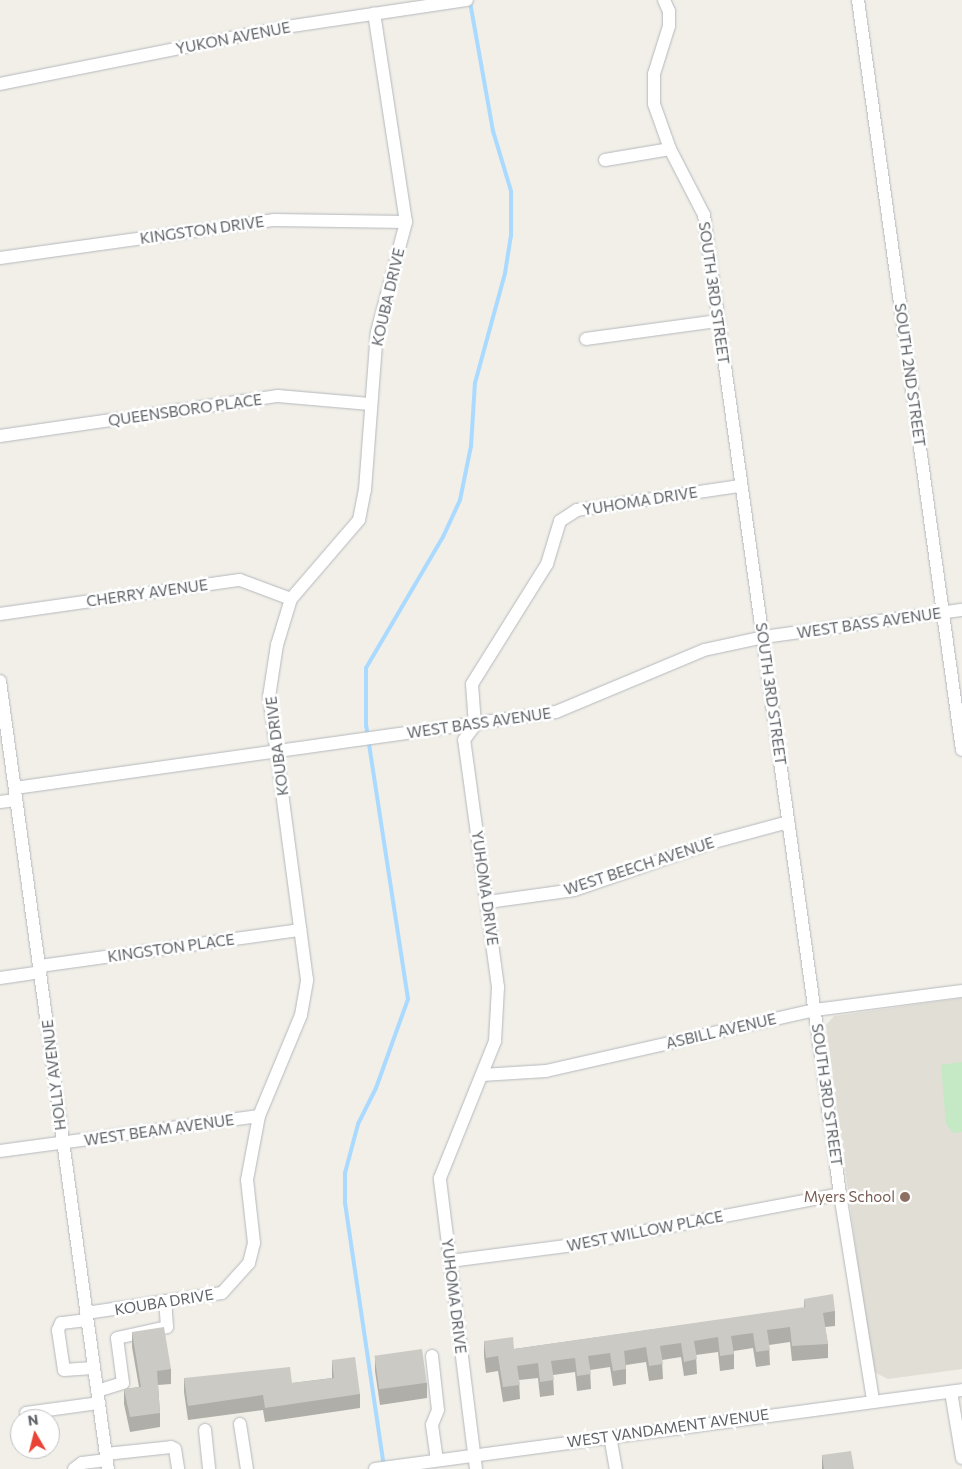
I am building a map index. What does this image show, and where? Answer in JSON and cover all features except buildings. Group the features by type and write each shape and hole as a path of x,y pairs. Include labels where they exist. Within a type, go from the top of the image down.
{"street":[{"name":"SOUTH 3RD STREET","path":"664,0 670,11 669,26 654,74 654,104 670,149 704,215 739,486 764,637 840,1194 874,1400"},
{"name":"SOUTH 2ND STREET","path":"858,0 962,750"},
{"name":"YUKON AVENUE","path":"0,84 374,13 462,1"},
{"name":"KOUBA DRIVE","path":"93,1368 64,1370 58,1330 61,1323 165,1302 222,1293 249,1263 254,1243 247,1180 259,1116 301,1015 306,980 301,930 268,697 277,645 291,599 358,520 365,490 370,404 377,332 406,222 374,13"},
{"path":"605,160 670,149"},
{"name":"KINGSTON DRIVE","path":"0,258 274,220 406,222"},
{"path":"586,339 718,321"},
{"name":"QUEENSBORO PLACE","path":"0,436 278,396 370,404"},
{"name":"YUHOMA DRIVE","path":"476,1469 440,1178 495,1041 498,987 488,902 464,740 475,724 472,684 547,564 560,521 577,510 739,486"},
{"name":"CHERRY AVENUE","path":"0,614 240,580 291,599"},
{"name":"WEST BASS AVENUE","path":"0,802 16,794 276,751 556,712 674,660 764,637 962,610"},
{"name":"HOLLY AVENUE","path":"0,681 107,1461"},
{"name":"WEST BEECH AVENUE","path":"488,902 574,890 714,842 788,822"},
{"name":"KINGSTON PLACE","path":"0,978 41,969 301,930"},
{"name":"ASBILL AVENUE","path":"482,1075 546,1071 815,1010 962,991"},
{"name":"WEST BEAM AVENUE","path":"0,1151 259,1116"},
{"name":"WEST WILLOW PLACE","path":"450,1261 566,1246 840,1194"},
{"path":"44,1409 98,1397 120,1386 123,1376 118,1338 167,1327 165,1302"},
{"path":"432,1356 438,1410 432,1425 437,1460"},
{"path":"957,1391 962,1458"},
{"name":"WEST VANDAMENT AVENUE","path":"375,1469 874,1400 957,1391"},
{"path":"240,1424 247,1469"},
{"path":"204,1430 209,1469"},
{"path":"610,1436 612,1469"},
{"path":"74,1469 82,1463 107,1461 171,1447 174,1449 178,1469"}],"shaded area":[{"name":"Myers School","path":"962,998 962,1369 888,1379 876,1373 871,1363 826,1025 834,1016"}],"green space":[{"path":"962,1062 962,1132 953,1133 946,1124 941,1065"}],"waterway":[{"path":"384,1467 345,1202 345,1173 358,1124 376,1088 408,999 366,726 366,668 443,537 460,500 471,446 475,383 505,273 511,236 511,191 493,131 470,2"}],"place":[{"name":"Myers School","path":"905,1197"}]}
